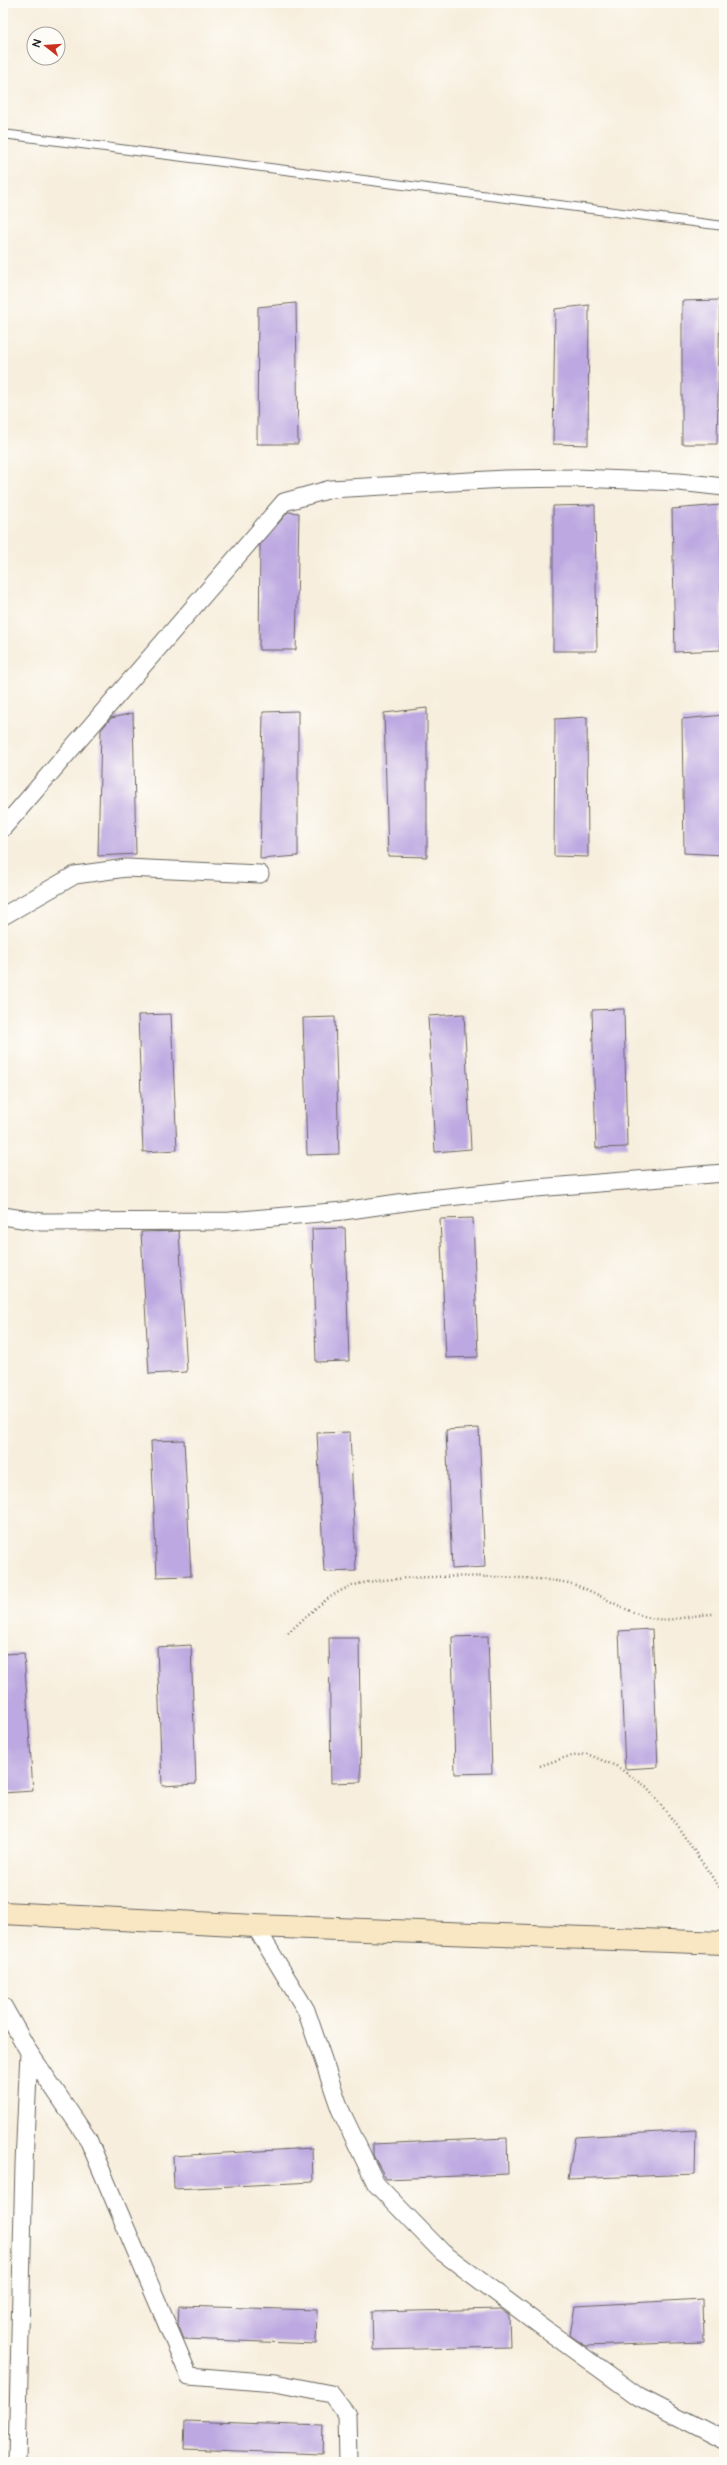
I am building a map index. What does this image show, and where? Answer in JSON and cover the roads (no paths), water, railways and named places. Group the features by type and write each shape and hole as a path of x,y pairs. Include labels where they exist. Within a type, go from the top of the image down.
{"main road":[{"path":"3,1913 255,1926 724,1943"}],"street":[{"path":"3,828 284,502 331,489 505,479 576,478 679,482 724,487"},
{"path":"3,916 74,875 126,868 260,874"},
{"path":"3,1216 42,1222 230,1221 343,1211 420,1200 536,1188 724,1173"},
{"path":"255,1926 306,2010 340,2109 376,2184 442,2252 549,2332 640,2397 724,2440"},
{"path":"3,2006 29,2052 88,2139 189,2376 275,2383 331,2394 347,2415 348,2462"},
{"path":"17,2462 24,2164 29,2052"}],"lane":[{"path":"3,134 724,226"}]}
